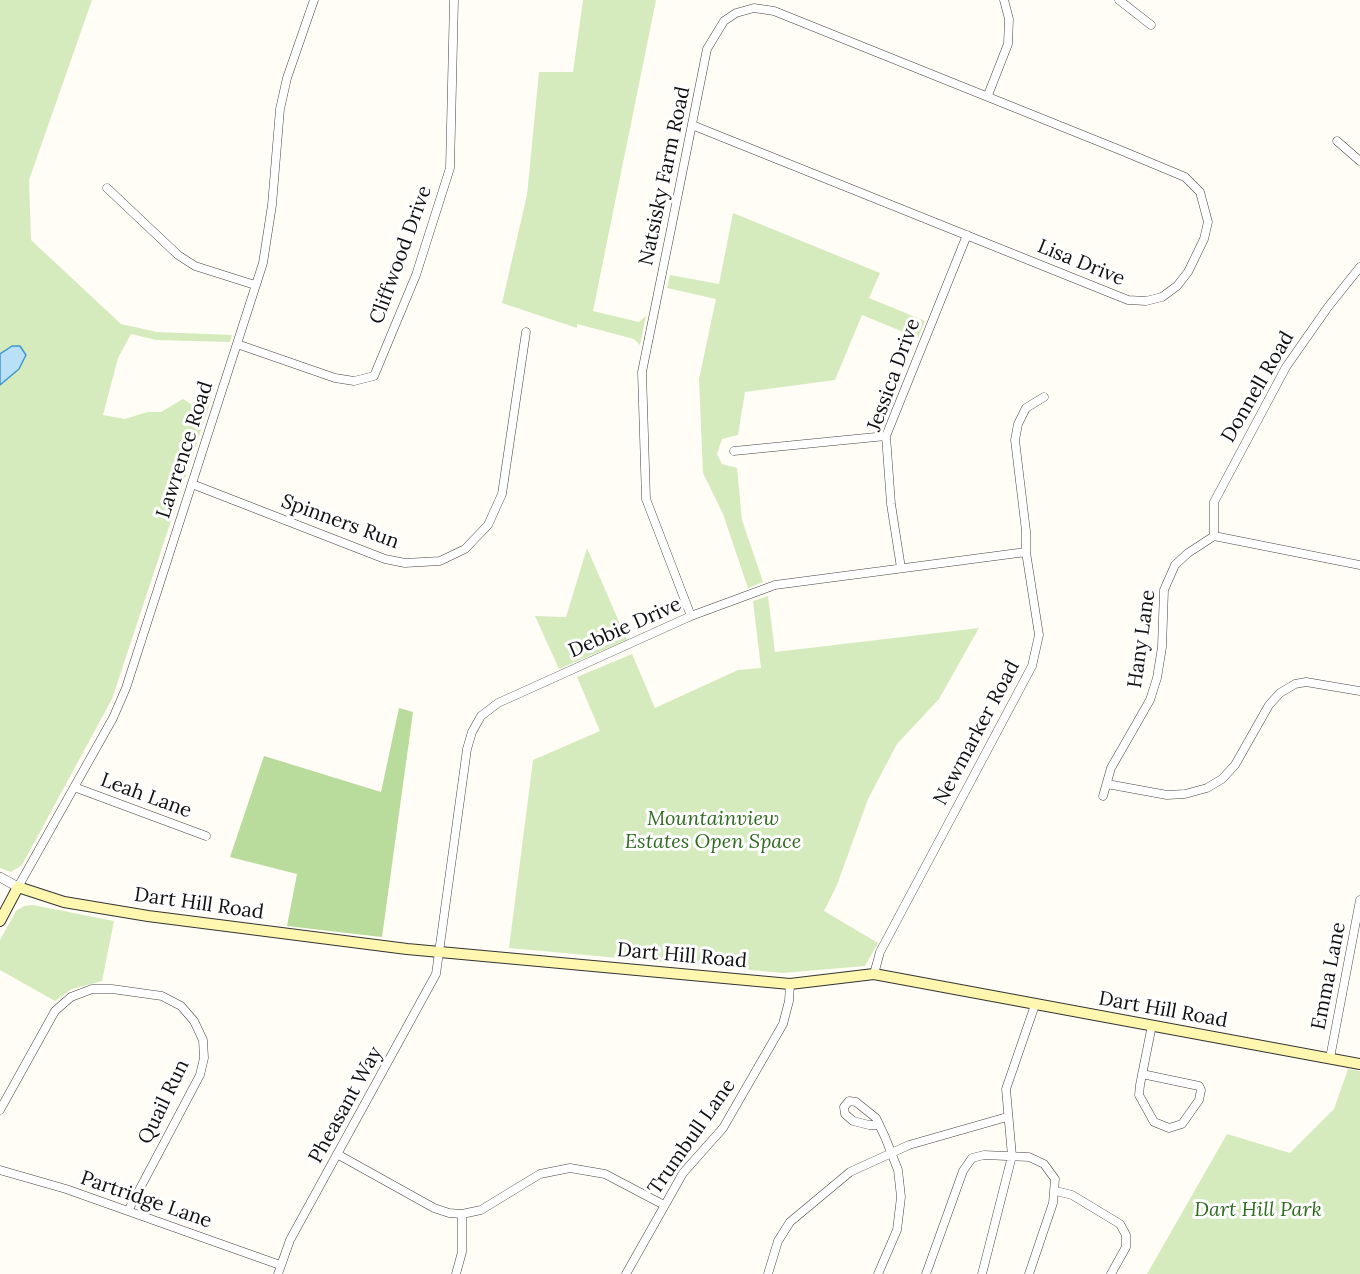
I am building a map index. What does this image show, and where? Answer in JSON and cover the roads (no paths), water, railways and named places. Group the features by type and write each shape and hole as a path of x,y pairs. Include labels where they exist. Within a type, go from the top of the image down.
{"main road":[{"name":"Dart Hill Road","path":"18,887 64,902 148,916 439,952 790,984 874,974 1360,1064"},
{"path":"0,921 18,887"}],"street":[{"name":"Lawrence Road","path":"18,887 113,718 126,688 263,263 269,228 280,109 287,78 314,0"},
{"name":"Cliffwood Drive","path":"237,344 335,378 354,381 374,376 416,275 450,168 454,0"},
{"path":"988,95 1008,44 1009,19 1004,0"},
{"path":"1119,0 1150,25"},
{"name":"Natsisky Farm Road","path":"691,616 650,516 646,499 642,372 708,49 714,34 724,21 736,13 754,8 774,10 988,95"},
{"name":"Lisa Drive","path":"692,125 1128,300 1146,301 1162,297 1177,286 1188,272 1204,239 1208,222 1200,192 1185,177 988,95"},
{"path":"1337,141 1360,161"},
{"path":"107,188 178,255 195,266 255,285"},
{"name":"Jessica Drive","path":"901,568 891,504 886,436 967,235"},
{"name":"Donnell Road","path":"1214,536 1214,502 1264,407 1286,367 1308,334 1360,267"},
{"name":"Spinners Run","path":"192,484 385,559 405,563 440,561 465,549 488,525 502,494 526,332"},
{"name":"Newmarker Road","path":"874,974 880,952 1032,666 1039,635 1026,552 1026,531 1015,441 1018,424 1026,408 1044,397"},
{"path":"734,451 886,436"},
{"path":"1214,536 1360,565"},
{"name":"Hany Lane","path":"1103,796 1111,768 1142,717 1157,678 1164,590 1169,578 1176,565 1188,553 1214,536"},
{"name":"Debbie Drive","path":"439,952 467,749 472,732 481,716 498,703 691,616 775,585 1026,552"},
{"path":"1107,783 1167,795 1185,794 1207,788 1222,779 1235,765 1269,705 1280,693 1295,684 1306,682 1360,691"},
{"name":"Leah Lane","path":"74,787 206,836"},
{"name":"Dart Hill Road","path":"0,878 18,887"},
{"name":"Emma Lane","path":"1330,1058 1360,900"},
{"name":"Pheasant Way","path":"278,1274 290,1240 427,994 436,974 439,952"},
{"name":"Trumbull Lane","path":"626,1274 683,1173 723,1128 783,1024 789,1001 790,984"},
{"name":"Quail Run","path":"0,1110 55,1011 70,997 92,989 112,989 162,996 181,1006 194,1021 203,1040 204,1058 200,1075 128,1211"},
{"path":"982,1274 1012,1156 1006,1089 1009,1074 1035,1005"},
{"path":"1143,1074 1199,1086 1201,1090 1198,1100 1182,1124 1169,1128 1154,1122 1139,1095 1152,1025"},
{"path":"768,1274 778,1241 790,1222 802,1209 850,1172 909,1146 1007,1117"},
{"path":"878,1274 897,1230 901,1197 898,1170 879,1125"},
{"path":"337,1154 434,1208 462,1214 481,1210 540,1174 570,1168 605,1174 664,1205"},
{"path":"926,1274 963,1171 972,1158 984,1155 1029,1157 1044,1164 1055,1179 1056,1191 1029,1274"},
{"name":"Partridge Lane","path":"0,1170 128,1211 280,1265"},
{"path":"1056,1191 1072,1195 1120,1224 1126,1235 1126,1247 1111,1274"},
{"path":"456,1274 462,1252 462,1214"}],"water":[{"path":"12,346 20,346 26,355 19,369 0,385 0,354"}],"park label":[{"name":"Mountainview Estates Open Space","path":"713,830"},
{"name":"Dart Hill Park","path":"1258,1210"}]}
